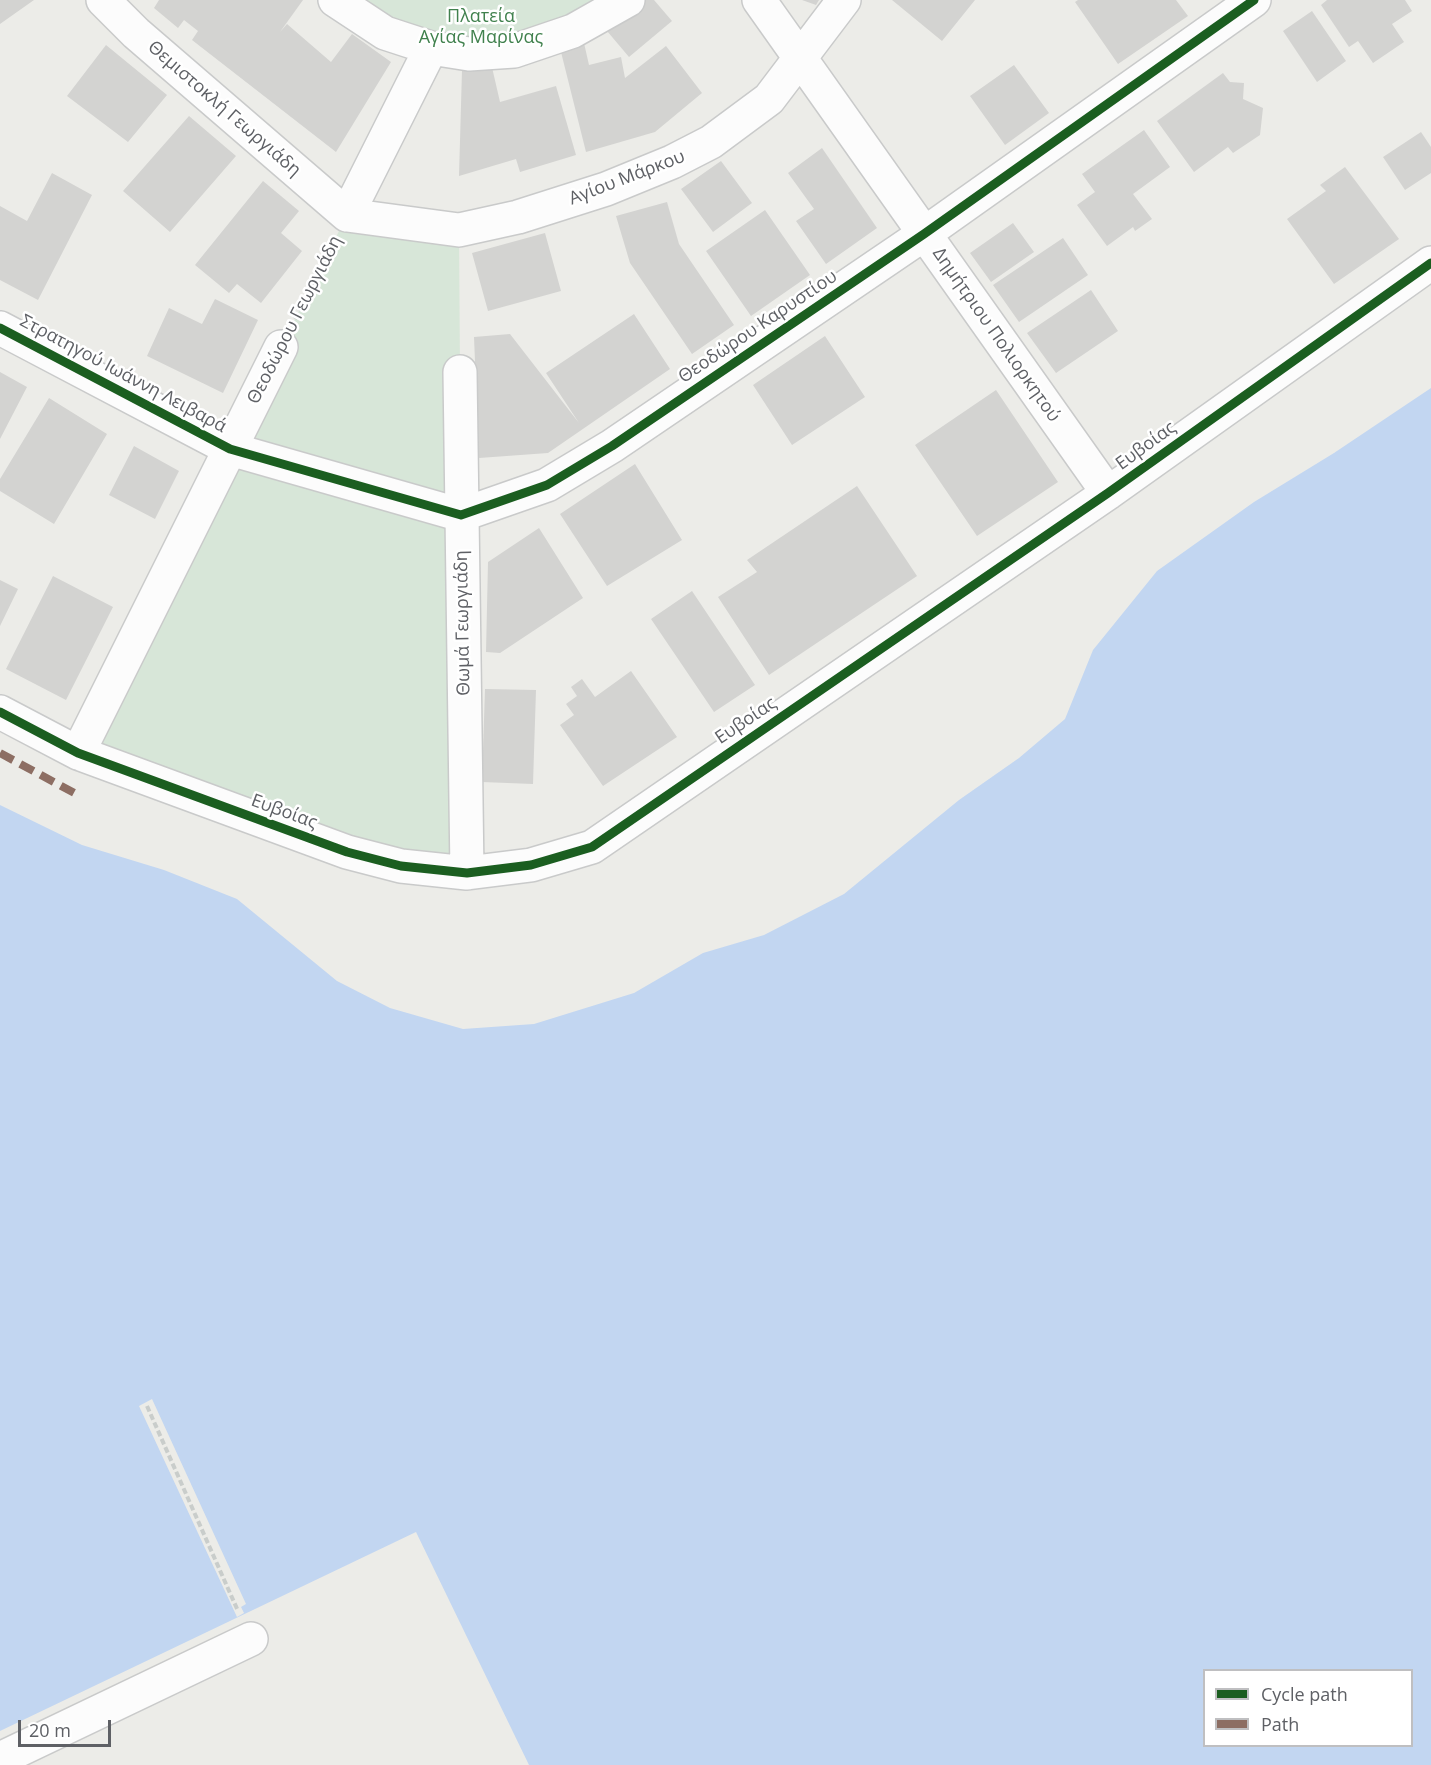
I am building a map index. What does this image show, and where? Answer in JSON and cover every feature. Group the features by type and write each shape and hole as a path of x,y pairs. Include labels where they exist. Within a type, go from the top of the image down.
{"street":[{"name":"Θεμιστοκλή Γεωργιάδη","path":"103,0 136,33 347,215"},
{"path":"335,0 385,33 431,48 469,54 514,51 573,30 628,0"},
{"name":"Δημήτριου Πολιορκητού","path":"759,0 1108,493"},
{"name":"Αγίου Μάρκου","path":"347,215 459,230 518,217 606,189 672,162 711,142 769,99 844,0"},
{"name":"Θεοδώρου Καρυστίου","path":"461,515 547,485 603,452 924,234 1254,0"},
{"name":"Θεοδώρου Γεωργιάδη","path":"347,215 431,48"},
{"name":"Ευβοίας","path":"0,712 78,753 347,852 401,866 467,873 531,866 592,847 1108,493 1431,263"},
{"name":"Στρατηγού Ιωάννη Λειβαρά","path":"0,328 230,449"},
{"name":"Θεοδώρου Γεωργιάδη","path":"78,753 281,347"},
{"name":"Θωμά Γεωργιάδη","path":"460,372 467,873"},
{"path":"230,449 461,515"},
{"path":"0,1759 245,1626"}],"path":[{"path":"147,1406 245,1626"}],"green space":[{"name":"Πλατεία Αγίας Μαρίνας","path":"335,0 628,0 469,54"},
{"path":"347,215 459,230 467,873 78,753"}],"water":[{"path":"1431,388 1431,1765 529,1765 416,1532 0,1731 0,805 82,845 164,870 237,899 337,981 390,1008 463,1029 534,1024 634,993 703,953 764,935 844,894 959,800 1019,758 1065,719 1093,650 1157,571 1254,502 1334,453"}],"pier":[{"path":"152,1399 246,1604 241,1607 244,1613 237,1617 139,1406"}],"building":[{"path":"0,0 34,0 0,24"},
{"path":"159,0 303,0 280,32 287,24 331,62 352,34 391,62 336,152 192,40 198,31 184,20 178,28 154,8"},
{"path":"644,0 654,0 672,21 629,57 607,31"},
{"path":"802,0 819,0 816,5"},
{"path":"892,0 975,0 942,41"},
{"path":"1078,0 1176,0 1188,16 1118,64 1075,2"},
{"path":"1327,0 1405,0 1412,11 1392,24 1404,42 1373,63 1358,41 1349,47 1321,5"},
{"path":"1312,11 1346,61 1317,82 1283,31"},
{"path":"584,43 589,65 621,57 625,78 666,46 702,93 655,132 586,152 560,48"},
{"path":"106,45 167,95 128,142 67,96"},
{"path":"491,63 500,102 556,86 576,155 520,172 516,159 459,176 462,70"},
{"path":"1014,65 1049,113 1005,145 970,96"},
{"path":"1223,73 1230,82 1244,83 1243,99 1263,108 1260,135 1233,153 1228,147 1194,172 1157,121"},
{"path":"189,116 236,156 170,232 123,191"},
{"path":"1144,130 1170,167 1133,194 1152,219 1135,231 1133,227 1107,246 1077,205 1095,192 1082,174"},
{"path":"1421,132 1431,147 1431,173 1405,190 1383,157"},
{"path":"822,148 877,228 826,264 796,221 814,209 788,173"},
{"path":"721,161 752,203 713,232 681,189"},
{"path":"1345,167 1399,239 1334,284 1287,219 1326,191 1320,185"},
{"path":"52,173 92,195 38,300 0,280 0,206 27,221"},
{"path":"263,181 299,211 281,233 302,251 261,303 237,284 229,293 195,265"},
{"path":"667,202 679,244 734,325 692,354 630,263 616,216"},
{"path":"765,210 810,275 751,316 706,251"},
{"path":"1013,223 1034,252 991,282 970,253"},
{"path":"545,233 561,291 488,311 472,253"},
{"path":"1063,238 1088,275 1019,322 993,285"},
{"path":"1091,290 1118,331 1056,373 1027,333"},
{"path":"215,299 258,320 223,393 147,356 169,308 202,324"},
{"path":"634,314 670,369 548,453 479,458 474,337 510,334 579,423 546,373"},
{"path":"825,336 865,397 792,445 753,385"},
{"path":"0,372 27,387 0,439"},
{"path":"996,390 1058,482 977,536 915,445"},
{"path":"49,398 107,434 54,524 0,491 0,479"},
{"path":"134,446 179,471 155,519 109,495"},
{"path":"635,464 682,540 607,586 560,514"},
{"path":"857,486 917,576 769,675 718,597 757,572 747,560"},
{"path":"539,528 583,598 500,653 486,652 488,562"},
{"path":"53,576 113,607 66,700 6,669"},
{"path":"0,580 18,589 0,626"},
{"path":"692,591 755,685 714,712 651,619"},
{"path":"631,671 677,737 603,786 560,725 574,715 566,704 577,696 571,687 582,679 595,697"},
{"path":"485,689 536,690 533,784 482,782"}],"marked path":[{"path":"0,753 78,795"}],"cycle path":[{"path":"0,328 230,449 461,515 547,485 612,446 924,234 1254,0"},
{"path":"0,712 78,753 347,852 401,866 467,873 531,865 592,847 1108,493 1431,263"}]}
